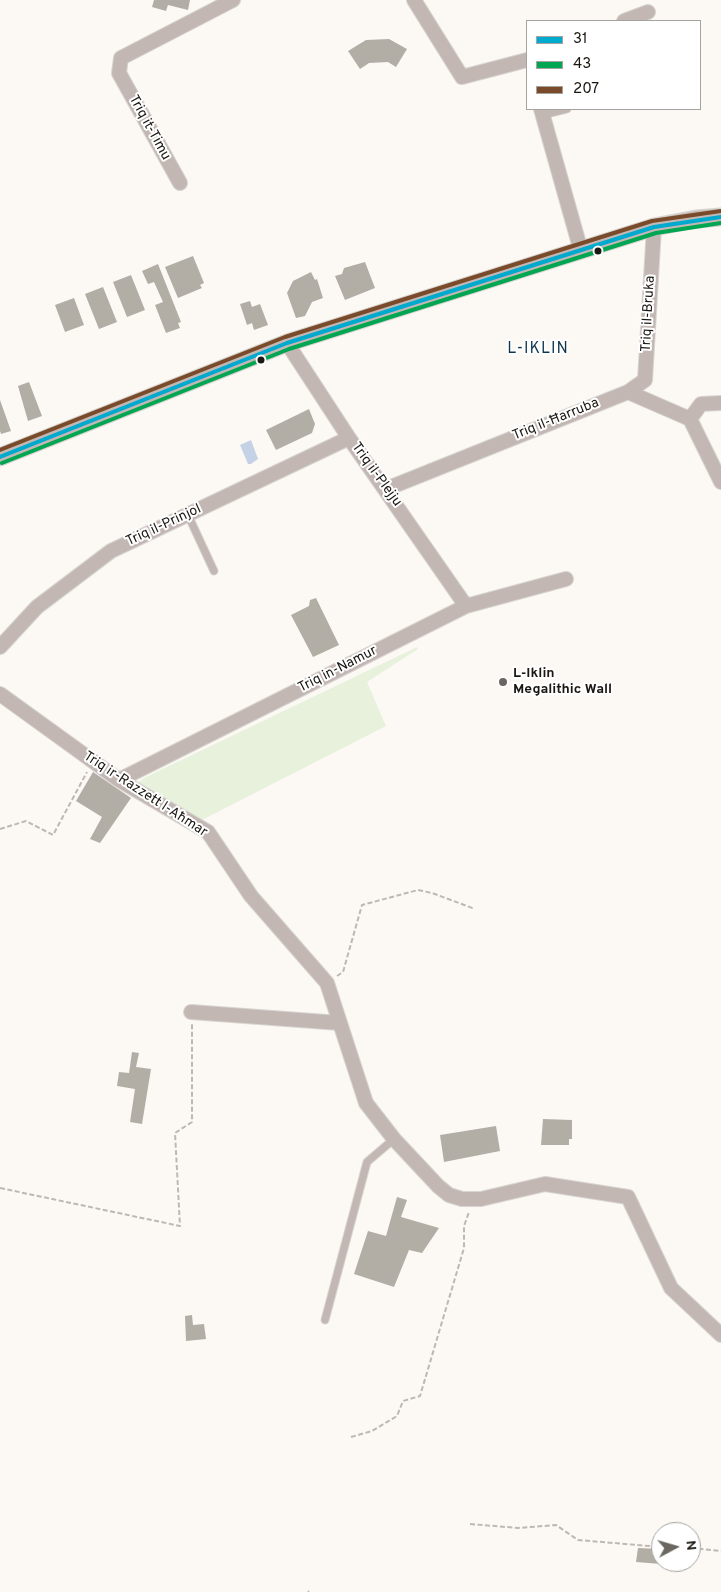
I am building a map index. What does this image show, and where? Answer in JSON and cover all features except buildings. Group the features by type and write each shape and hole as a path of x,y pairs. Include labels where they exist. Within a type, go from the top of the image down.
{"street":[{"name":"Triq it-Timu","path":"180,183 118,73 121,58 233,0"},
{"path":"414,0 462,77 525,65"},
{"path":"627,20 648,12"},
{"path":"542,112 581,251"},
{"path":"0,457 287,343 654,228 696,219 721,217"},
{"name":"Triq il-Bruka","path":"628,392 645,380 654,228"},
{"name":"Triq il-Plejju","path":"287,343 349,438 466,606"},
{"path":"628,392 690,418 721,482"},
{"name":"Triq il-Ħarruba","path":"386,489 628,392"},
{"path":"690,418 702,404 721,403"},
{"name":"Triq il-Prinjol","path":"0,647 37,608 111,551 349,438"},
{"name":"Triq in-Namur","path":"119,780 466,606 566,579"},
{"name":"Triq ir-Razzett l-Aħmar","path":"0,694 119,780 208,832 251,896 327,982 366,1103 394,1139 449,1195 462,1199 476,1199 546,1184 628,1197 671,1288 721,1335"},
{"path":"190,1012 340,1023"}],"lane":[{"path":"542,112 559,110"},
{"path":"188,515 214,572"},
{"path":"325,1320 367,1162 394,1139"}],"path":[{"path":"0,829 26,821 53,835 93,762"},
{"path":"327,982 344,972 362,904 418,890 432,893 475,909"},
{"path":"0,1188 180,1226 175,1133 192,1122 193,1027 190,1012"},
{"path":"351,1438 372,1431 397,1416 403,1401 420,1396 464,1248 464,1226 476,1199"},
{"path":"470,1524 518,1528 556,1525 578,1540 651,1546"},
{"path":"701,1549 721,1551"}],"green space":[{"path":"417,647 418,649 367,682 386,726 198,822 134,786 144,778"}],"water":[{"path":"251,440 258,459 248,464 240,445"}],"transit line":[{"name":"207","path":"0,450 285,337 652,221 721,211"},
{"name":"31","path":"0,457 287,343 654,227 721,217"},
{"name":"43","path":"2,463 289,349 656,233 721,223"}],"place":[{"name":"L-Iklin Megalithic Wall","path":"503,682"}],"district":[{"name":"L-IKLIN","path":"538,350"}]}
